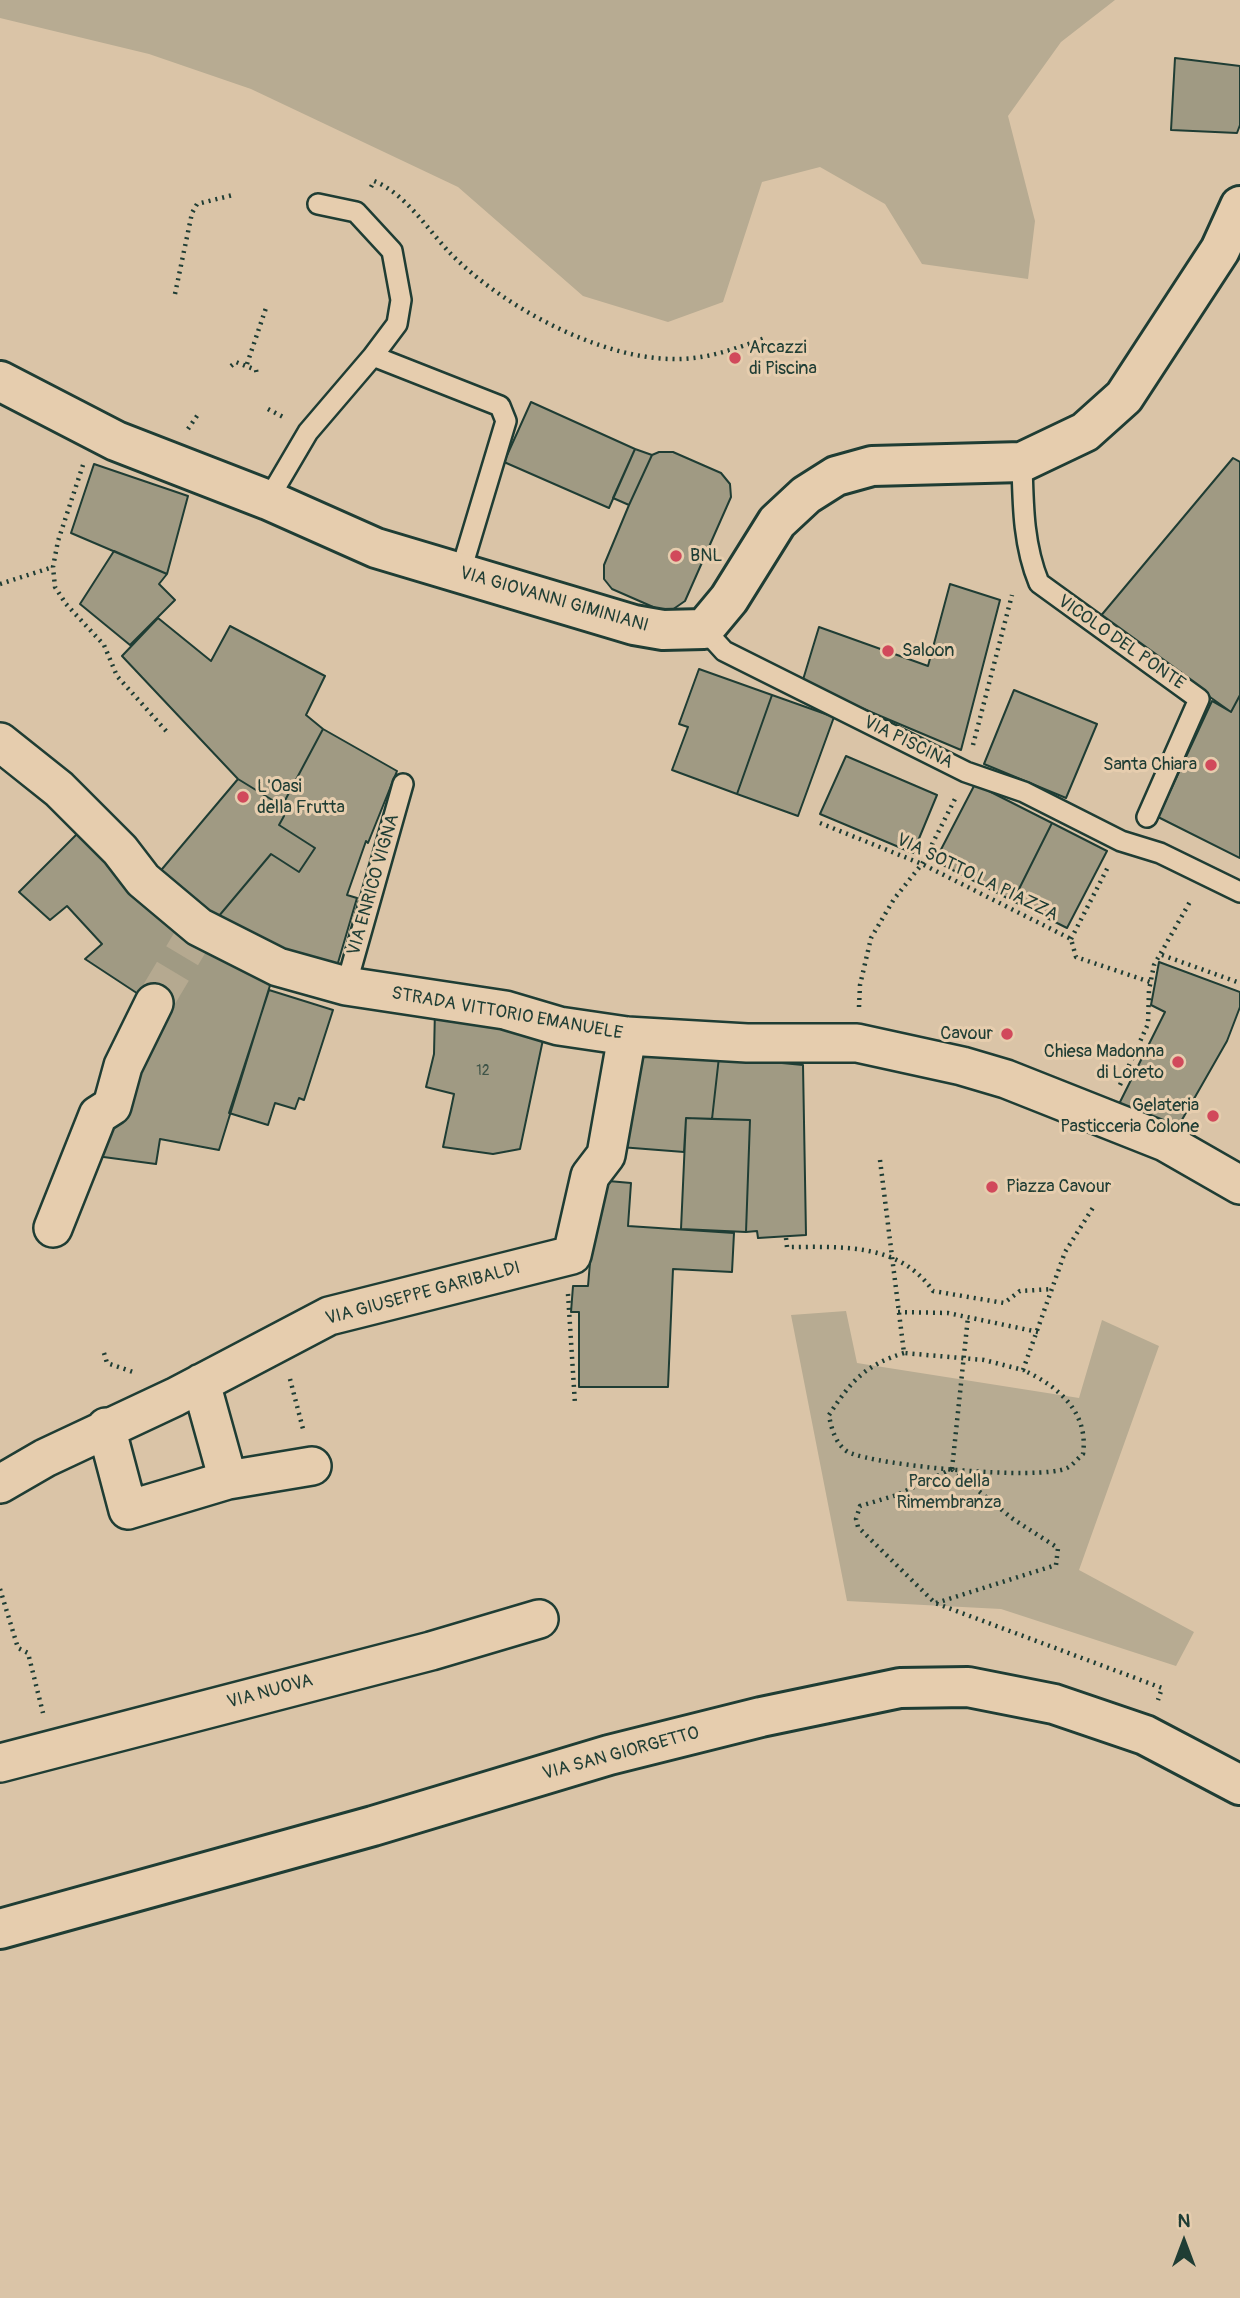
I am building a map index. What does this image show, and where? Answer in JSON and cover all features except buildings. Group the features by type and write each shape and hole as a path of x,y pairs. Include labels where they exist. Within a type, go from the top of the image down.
{"street":[{"path":"704,629 729,599 777,522 806,495 836,476 872,466 1022,462 1085,432 1125,397 1230,247 1240,206"},
{"name":"VIA GIOVANNI GIMINIANI","path":"0,381 116,441 268,500 376,548 634,625 663,630 704,629"},
{"name":"STRADA VITTORIO EMANUELE","path":"0,742 59,789 120,850 143,880 197,930 278,967 346,986 505,1010 559,1026 627,1036 747,1043 857,1043 962,1066 1006,1079 1165,1142 1240,1185"},
{"path":"52,1228 98,1115 112,1106 122,1066 154,1003"},
{"path":"572,1255 590,1176 606,1155 627,1036"},
{"name":"VIA GIUSEPPE GARIBALDI","path":"0,1484 106,1427 201,1383 329,1316 572,1255"},
{"path":"201,1383 228,1480"},
{"path":"106,1427 128,1510 228,1480 312,1466"},
{"name":"VIA NUOVA","path":"0,1763 431,1651 539,1619"},
{"name":"VIA SAN GIORGETTO","path":"0,1929 373,1826 609,1755 761,1717 900,1688 968,1687 1054,1704 1145,1735 1240,1785"}],"lane":[{"path":"268,500 308,432 397,324 401,300 392,251 356,212 318,204"},
{"path":"373,356 500,406 506,421 460,574"},
{"name":"VICOLO DEL PONTE","path":"1022,462 1023,512 1029,558 1039,583 1199,699 1147,817"},
{"name":"VIA PISCINA","path":"704,629 724,651 966,772 1024,792 1121,841 1160,853 1240,892"},
{"name":"VIA ENRICO VIGNA","path":"346,986 403,784"}],"path":[{"path":"356,212 374,181 390,188 452,255 485,284 525,310 572,334 628,353 672,359 716,355 765,338"},
{"path":"174,294 192,213 197,204 233,195"},
{"path":"247,364 267,305"},
{"path":"231,366 236,362 247,364 256,370 257,375"},
{"path":"268,409 282,416"},
{"path":"191,425 199,412"},
{"path":"85,460 52,567 55,587 66,604 104,645 117,676 168,733"},
{"path":"0,584 52,567"},
{"path":"966,772 994,673 1008,603"},
{"path":"860,985 871,938 894,899 922,864 953,803"},
{"name":"VIA SOTTO LA PIAZZA","path":"820,823 922,864 1071,939 1076,957 1150,982"},
{"path":"1071,939 1121,841"},
{"path":"1122,1080 1148,1024 1150,982 1154,965 1162,955 1177,923"},
{"path":"1162,955 1240,983"},
{"path":"880,1160 904,1353"},
{"path":"1023,1370 1065,1252 1094,1206"},
{"path":"786,1238 787,1247 852,1247 893,1256 925,1279 933,1291 1004,1303 1020,1291 1053,1289"},
{"path":"572,1255 567,1278 575,1404"},
{"path":"898,1312 968,1317 1038,1332"},
{"path":"952,1469 966,1358 968,1317"},
{"path":"281,1341 312,1466"},
{"path":"904,1353 966,1358 1023,1370 1051,1383 1067,1401 1082,1426 1083,1454 1066,1469 1020,1473 901,1465 846,1451 832,1432 829,1415 847,1387 876,1362 904,1353"},
{"path":"952,1469 897,1495 860,1506 856,1519 858,1527 935,1603 1158,1687"},
{"path":"935,1603 1056,1565 1059,1558 1058,1548 1048,1539 1013,1519 952,1469"},
{"path":"0,1589 18,1648 29,1653 52,1749"}],"green space":[{"path":"0,0 1115,0 1061,42 1008,116 1035,221 1028,279 922,264 885,204 820,167 762,182 723,302 668,322 583,296 458,187 251,89 149,54 0,18"},
{"name":"Parco della Rimembranza","path":"846,1311 857,1363 1079,1398 1102,1320 1159,1346 1079,1570 1194,1632 1176,1666 1001,1609 847,1601 791,1315"}],"tunnel":[{"path":"154,1003 195,934"}],"place":[{"name":"Arcazzi di Piscina","path":"735,358"},
{"name":"BNL","path":"676,556"},
{"name":"Saloon","path":"888,651"},
{"name":"Santa Chiara","path":"1211,765"},
{"name":"L'Oasi della Frutta","path":"243,797"},
{"name":"Cavour","path":"1007,1034"},
{"name":"Chiesa Madonna di Loreto","path":"1178,1062"},
{"name":"Gelateria Pasticceria Colone","path":"1213,1116"},
{"name":"Piazza Cavour","path":"992,1187"}]}
